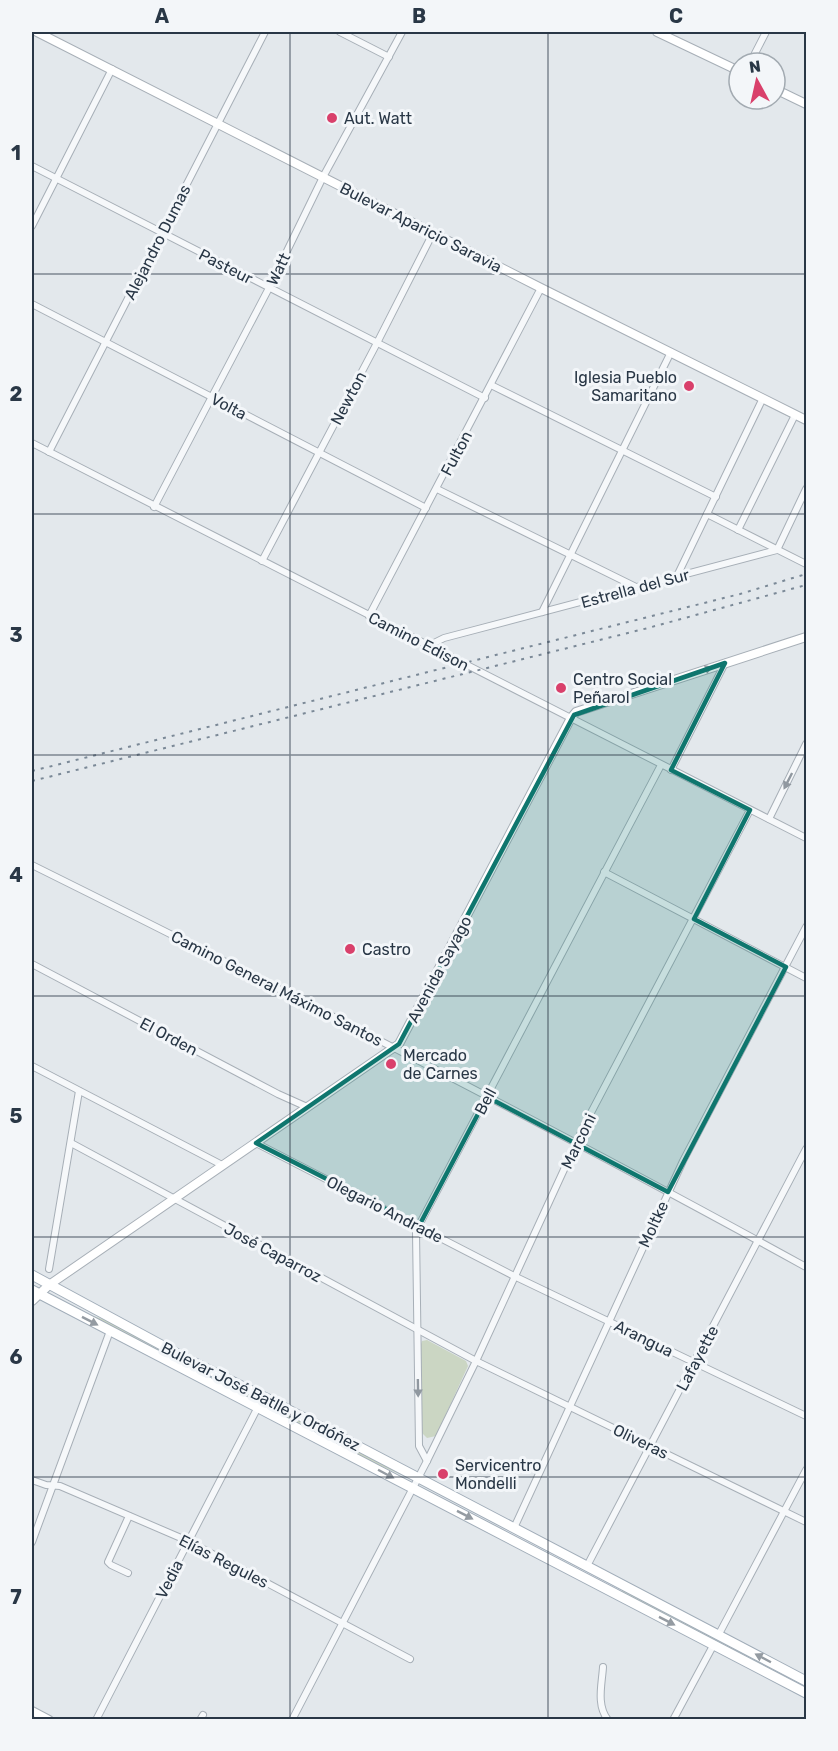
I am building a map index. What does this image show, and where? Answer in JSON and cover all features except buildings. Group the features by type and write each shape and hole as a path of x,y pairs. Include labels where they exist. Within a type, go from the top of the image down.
{"main road":[{"name":"Bulevar José Batlle y Ordóñez","path":"32,1275 807,1681"},
{"name":"Bulevar José Batlle y Ordóñez","path":"34,1295 258,1407 807,1693"}],"street":[{"name":"Bulevar Aparicio Saravia","path":"37,32 541,288 807,420"},
{"name":"Alejandro Dumas","path":"49,452 265,32"},
{"path":"340,32 389,57"},
{"name":"Watt","path":"154,507 269,288 323,177 402,32"},
{"path":"657,32 727,65"},
{"path":"756,51 766,32"},
{"path":"32,226 112,69"},
{"path":"787,95 807,104"},
{"name":"Pasteur","path":"32,166 484,398"},
{"name":"Newton","path":"262,561 433,233"},
{"name":"Fulton","path":"369,616 541,288"},
{"name":"Volta","path":"32,304 426,508"},
{"path":"542,612 671,352"},
{"path":"491,385 716,497"},
{"path":"676,576 763,398"},
{"path":"738,530 795,415"},
{"name":"Camino Edison","path":"32,443 807,838"},
{"path":"437,489 637,587"},
{"path":"777,550 807,489"},
{"path":"707,514 807,564"},
{"name":"Estrella del Sur","path":"428,646 444,638 777,550"},
{"path":"571,718 576,712 807,637"},
{"path":"671,770 725,663"},
{"name":"Avenida Sayago","path":"34,1295 394,1048 402,1039 571,718"},
{"path":"769,819 807,744"},
{"name":"Bell","path":"427,1461 419,1446 416,1237 419,1226 661,765"},
{"name":"Marconi","path":"419,1478 577,1143 750,810"},
{"name":"Camino General Máximo Santos","path":"32,865 577,1143 807,1268"},
{"path":"604,872 807,978"},
{"name":"Moltke","path":"514,1528 683,1161 807,927"},
{"name":"El Orden","path":"32,964 278,1094 307,1107"},
{"path":"32,1066 222,1165"},
{"path":"49,1269 79,1091"},
{"name":"José Caparroz","path":"71,1143 476,1361"},
{"name":"Olegario Andrade","path":"256,1143 514,1276"},
{"name":"Lafayette","path":"587,1566 807,1149"},
{"name":"Arangua","path":"514,1276 807,1416"},
{"path":"32,1542 110,1331"},
{"name":"Oliveras","path":"476,1361 807,1522"},
{"name":"Vedia","path":"96,1719 258,1407"},
{"path":"719,1634 807,1470"},
{"path":"292,1719 419,1478"},
{"name":"Elías Regules","path":"32,1480 60,1486 188,1541 410,1659"},
{"path":"128,1573 108,1562 129,1516"},
{"path":"486,1526 492,1516"},
{"path":"673,1719 714,1644"},
{"path":"603,1667 600,1688 602,1707 607,1718"},
{"path":"32,1711 49,1719"}],"highlighted area":[{"path":"725,663 671,770 750,810 694,919 786,967 668,1192 487,1097 419,1226 256,1143 399,1044 574,715"}],"green space":[{"path":"87,1314 112,1322 406,1477 363,1458"},
{"path":"427,1340 466,1361 468,1366 436,1436 427,1438 422,1433 420,1347 422,1341"},
{"path":"622,1590 806,1686 806,1690 621,1593"}],"railway":[{"path":"32,771 740,594 806,574"},
{"path":"32,781 648,628 806,585"}],"place":[{"name":"Aut. Watt","path":"332,118"},
{"name":"Iglesia Pueblo Samaritano","path":"689,386"},
{"name":"Centro Social Peñarol","path":"561,688"},
{"name":"Castro","path":"350,949"},
{"name":"Mercado de Carnes","path":"391,1064"},
{"name":"Servicentro Mondelli","path":"443,1474"}]}
